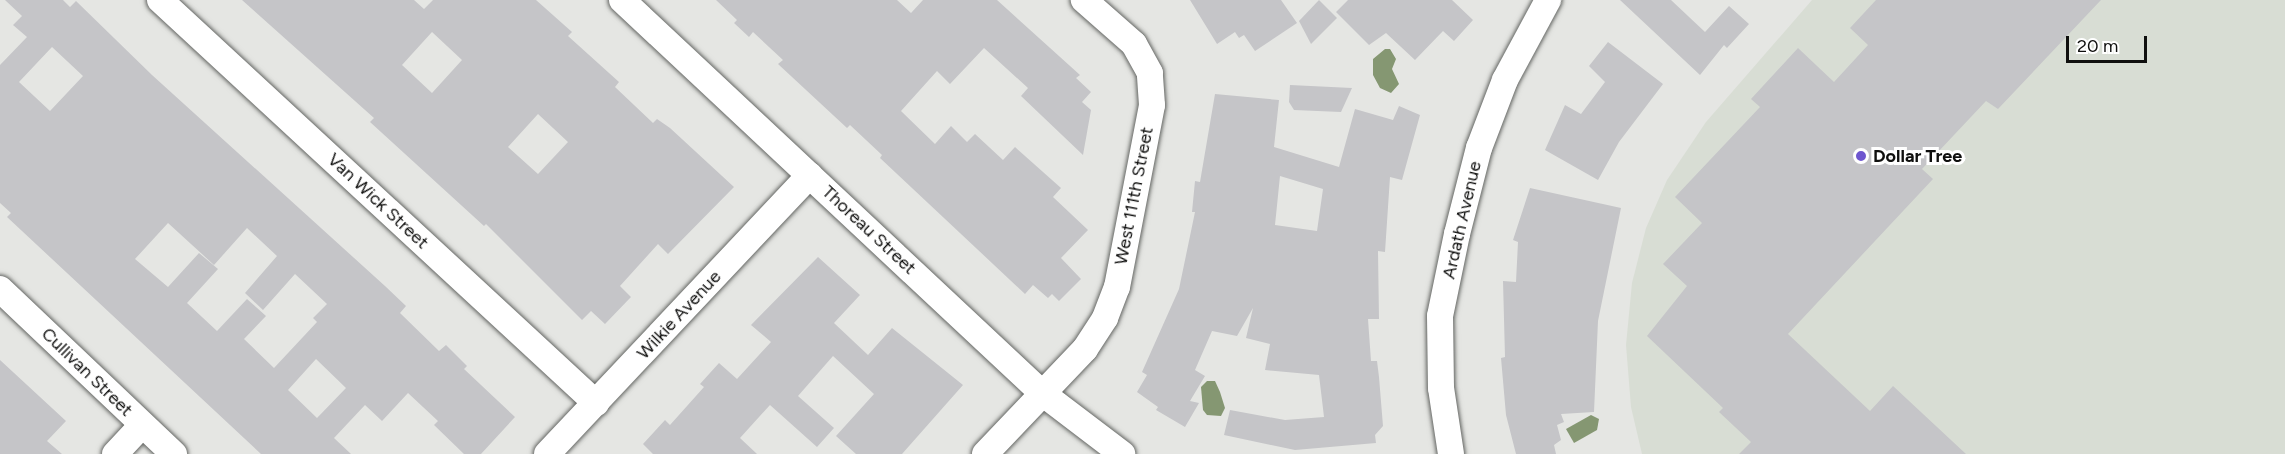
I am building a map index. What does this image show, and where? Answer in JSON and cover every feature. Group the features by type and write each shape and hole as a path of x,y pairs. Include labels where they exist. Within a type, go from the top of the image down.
{"street":[{"name":"Van Wick Street","path":"160,0 596,403"},
{"name":"Thoreau Street","path":"622,0 1042,393 1122,454"},
{"name":"West 111th Street","path":"1042,393 1085,349 1105,318 1117,287 1152,105 1150,73 1134,44 1084,0"},
{"name":"Ardath Avenue","path":"1451,454 1442,388 1440,316 1457,234 1479,148 1505,80 1548,0"},
{"name":"Wilkie Avenue","path":"547,454 810,175"},
{"name":"Cullivan Street","path":"0,290 174,454"},
{"path":"985,454 1042,393"},
{"path":"115,454 142,425"}],"shaded area":[{"path":"1812,0 2285,0 2285,454 1642,454 1631,407 1626,345 1632,283 1646,228 1667,180 1706,122"},
{"path":"1385,49 1390,49 1396,59 1392,69 1399,84 1391,93 1380,88 1373,75 1373,59"},
{"path":"1207,381 1215,381 1220,392 1225,408 1221,416 1207,415 1203,410 1201,387"},
{"path":"1591,415 1599,419 1597,430 1574,443 1566,429"}],"building":[{"path":"5,0 63,0 70,7 76,1 152,75 385,286 406,306 400,313 439,351 446,345 467,366 464,369 515,417 481,454 464,454 434,425 438,421 408,393 382,421 365,405 334,438 351,454 261,454 7,217 11,213 0,203 0,65 27,37 13,25 22,16","holes":["52,47 83,76 50,111 19,82","168,223 214,265 247,228 277,256 245,293 263,310 295,274 327,304 313,318 317,322 274,368 244,339 266,316 247,299 217,331 187,303 218,269 199,253 168,287 135,259","316,359 346,388 317,418 288,390"]},
{"path":"242,0 414,0 424,9 433,0 536,0 572,32 568,36 619,82 615,87 653,123 657,119 670,128 734,187 668,254 658,244 620,286 631,297 605,324 591,311 582,320 486,224 484,226 370,122 374,118","holes":["432,32 462,60 432,93 402,65","538,114 568,142 538,174 508,147"]},
{"path":"716,0 897,0 911,13 923,0 997,0 1080,75 1076,78 1091,92 1082,102 1091,110 1083,155 1021,96 1028,88 984,48 950,84 937,71 901,111 935,144 951,126 967,142 975,134 1003,160 1015,147 1061,188 1053,197 1088,230 1061,258 1081,279 1059,301 1052,294 1048,298 1033,285 1025,294 880,158 882,155 850,125 847,128 778,64 783,60 753,32 749,37 734,23 737,20"},
{"path":"1190,0 1281,0 1297,23 1255,51 1244,35 1239,38 1235,32 1217,44"},
{"path":"1319,0 1337,18 1311,44 1299,21"},
{"path":"1348,0 1452,0 1473,20 1454,41 1443,31 1415,60 1386,33 1369,45 1336,12"},
{"path":"1620,0 1671,0 1705,32 1729,6 1749,24 1727,48 1724,45 1700,75"},
{"path":"1876,0 2101,0 1998,109 1986,101 1922,169 1933,179 1788,334 1870,411 1893,386 1966,454 1739,454 1751,442 1719,412 1723,408 1647,336 1687,286 1663,264 1702,223 1675,197 1760,107 1751,99 1798,48 1834,82 1868,45 1850,28"},
{"path":"1608,42 1663,84 1619,142 1598,180 1545,150 1565,105 1581,114 1605,82 1589,66"},
{"path":"1290,85 1352,88 1341,112 1294,110 1289,102"},
{"path":"1215,94 1279,100 1274,147 1339,167 1355,109 1393,120 1399,106 1420,115 1402,180 1390,177 1385,252 1378,251 1379,319 1368,319 1371,361 1377,361 1383,426 1375,435 1376,443 1295,450 1224,435 1230,410 1285,420 1324,417 1319,375 1265,370 1270,344 1246,338 1253,308 1237,336 1212,331 1195,370 1205,376 1190,401 1199,403 1185,427 1156,410 1158,407 1137,392 1147,375 1142,372 1179,289 1195,212 1192,212 1195,181 1200,182","holes":["1280,176 1323,189 1317,231 1275,225"]},
{"path":"1530,188 1621,208 1598,321 1594,412 1561,414 1564,422 1557,425 1561,440 1554,445 1556,454 1516,454 1506,415 1501,358 1505,357 1503,281 1516,282 1518,242 1513,240"},
{"path":"818,257 860,295 834,323 868,355 892,328 963,385 902,454 856,454 836,436 874,394 833,356 798,396 834,428 817,447 770,405 740,438 757,454 653,454 643,444 665,420 670,425 704,387 700,384 719,363 737,379 771,342 751,325"},
{"path":"0,360 66,421 47,441 62,454 0,454"}],"place":[{"name":"Dollar Tree","path":"1861,156"}]}
